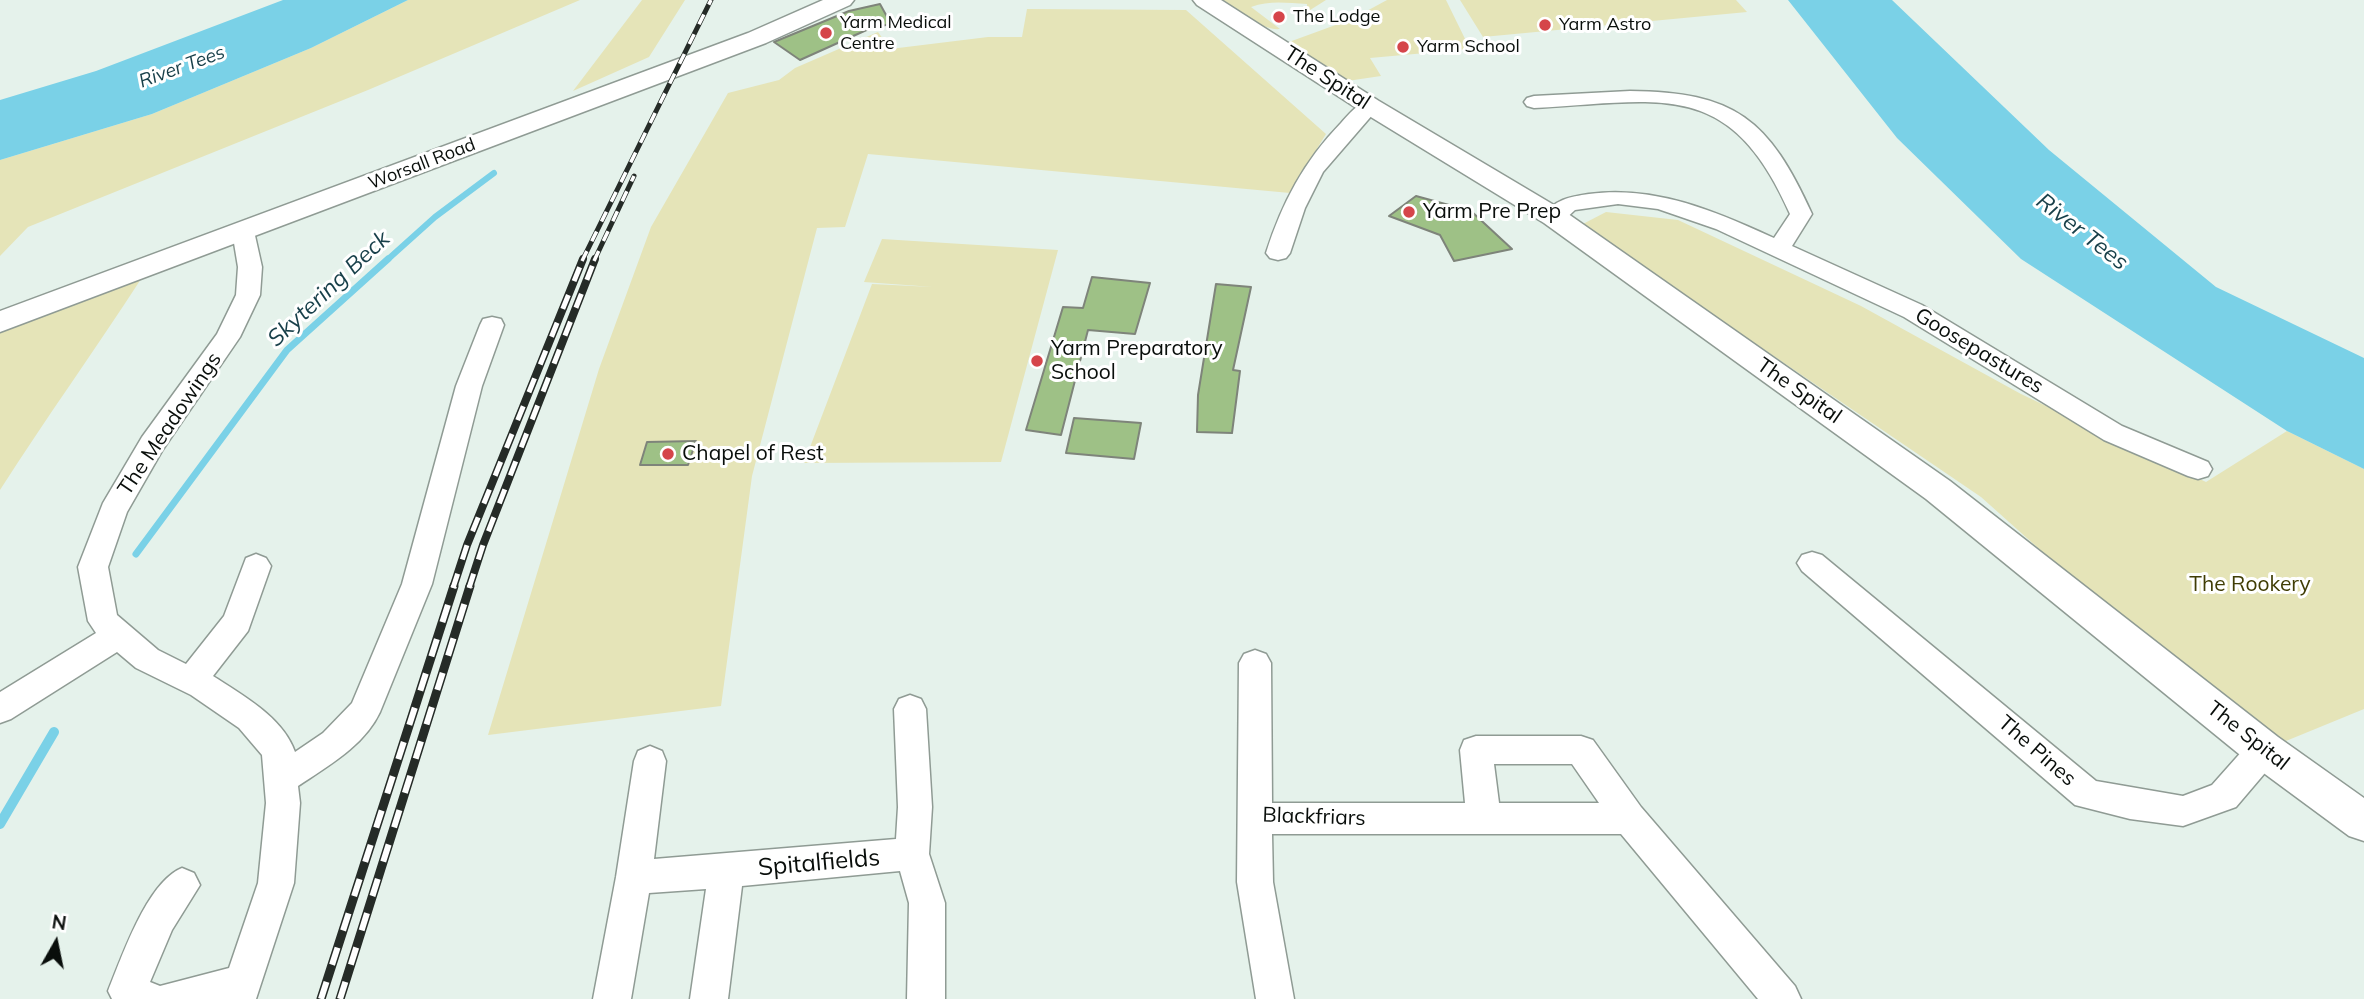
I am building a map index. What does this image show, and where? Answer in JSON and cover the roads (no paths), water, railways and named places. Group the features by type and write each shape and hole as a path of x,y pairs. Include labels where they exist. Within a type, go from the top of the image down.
{"main road":[{"name":"Worsall Road","path":"0,322 757,38 842,0"},
{"name":"The Spital","path":"1205,0 1370,106 1554,217 1938,490 2264,750 2364,822"}],"street":[{"path":"1534,102 1575,109 1642,98 1696,101 1720,109 1750,131 1787,180 1801,214 1779,249"},
{"path":"1279,253 1289,214 1308,175 1334,140 1370,106"},
{"name":"Goosepastures","path":"1554,217 1568,204 1618,197 1662,203 1724,224 1913,311 2113,433 2184,454"},
{"name":"The Meadowings","path":"173,999 239,991 276,883 283,803 278,750 250,718 191,681 147,659 103,621 93,567 113,511 152,444 229,337 248,295 250,267 243,231"},
{"path":"281,779 335,743 364,712 417,584 469,386 492,325"},
{"path":"191,681 237,622 256,566"},
{"name":"The Pines","path":"1831,568 2087,794 2130,804 2183,811 2224,796 2264,750"},
{"path":"0,709 119,635"},
{"name":"Blackfriars","path":"1255,663 1254,819 1629,818"},
{"path":"910,709 915,807 912,854 927,903 926,999"},
{"path":"1484,818 1476,750 1581,750 1629,818 1783,999"},
{"path":"612,999 634,877 650,761"},
{"path":"1254,819 1255,882 1275,999"},
{"name":"Spitalfields","path":"634,877 726,872 912,854"},
{"path":"709,999 726,872"},
{"path":"147,999 127,991 159,918 182,885"}],"water":[{"name":"River Tees","path":"283,0 408,0 311,48 152,114 0,160 0,100 96,71"},
{"name":"River Tees","path":"1788,0 1892,0 2049,150 2216,287 2364,358 2364,469 2287,431 2021,259 1897,138"}],"waterway":[{"name":"Skytering Beck","path":"386,261 435,217 494,173"},
{"name":"Skytering Beck","path":"136,554 287,350 388,259"},
{"name":"Skytering Beck","path":"0,824 54,732"}],"railway":[{"path":"582,261 711,0"},
{"path":"594,261 634,176"},
{"path":"453,588 467,545 583,259"},
{"path":"469,588 483,545 595,259"},
{"path":"321,999 454,586"},
{"path":"340,999 470,586"}],"place":[{"name":"The Lodge","path":"1279,17"},
{"name":"Yarm Astro","path":"1545,25"},
{"name":"Yarm Medical Centre","path":"826,33"},
{"name":"Yarm School","path":"1403,47"},
{"name":"Yarm Pre Prep","path":"1409,212"},
{"name":"Yarm Preparatory School","path":"1037,361"},
{"name":"Chapel of Rest","path":"668,454"}],"park label":[{"name":"The Rookery","path":"2250,585"}]}
